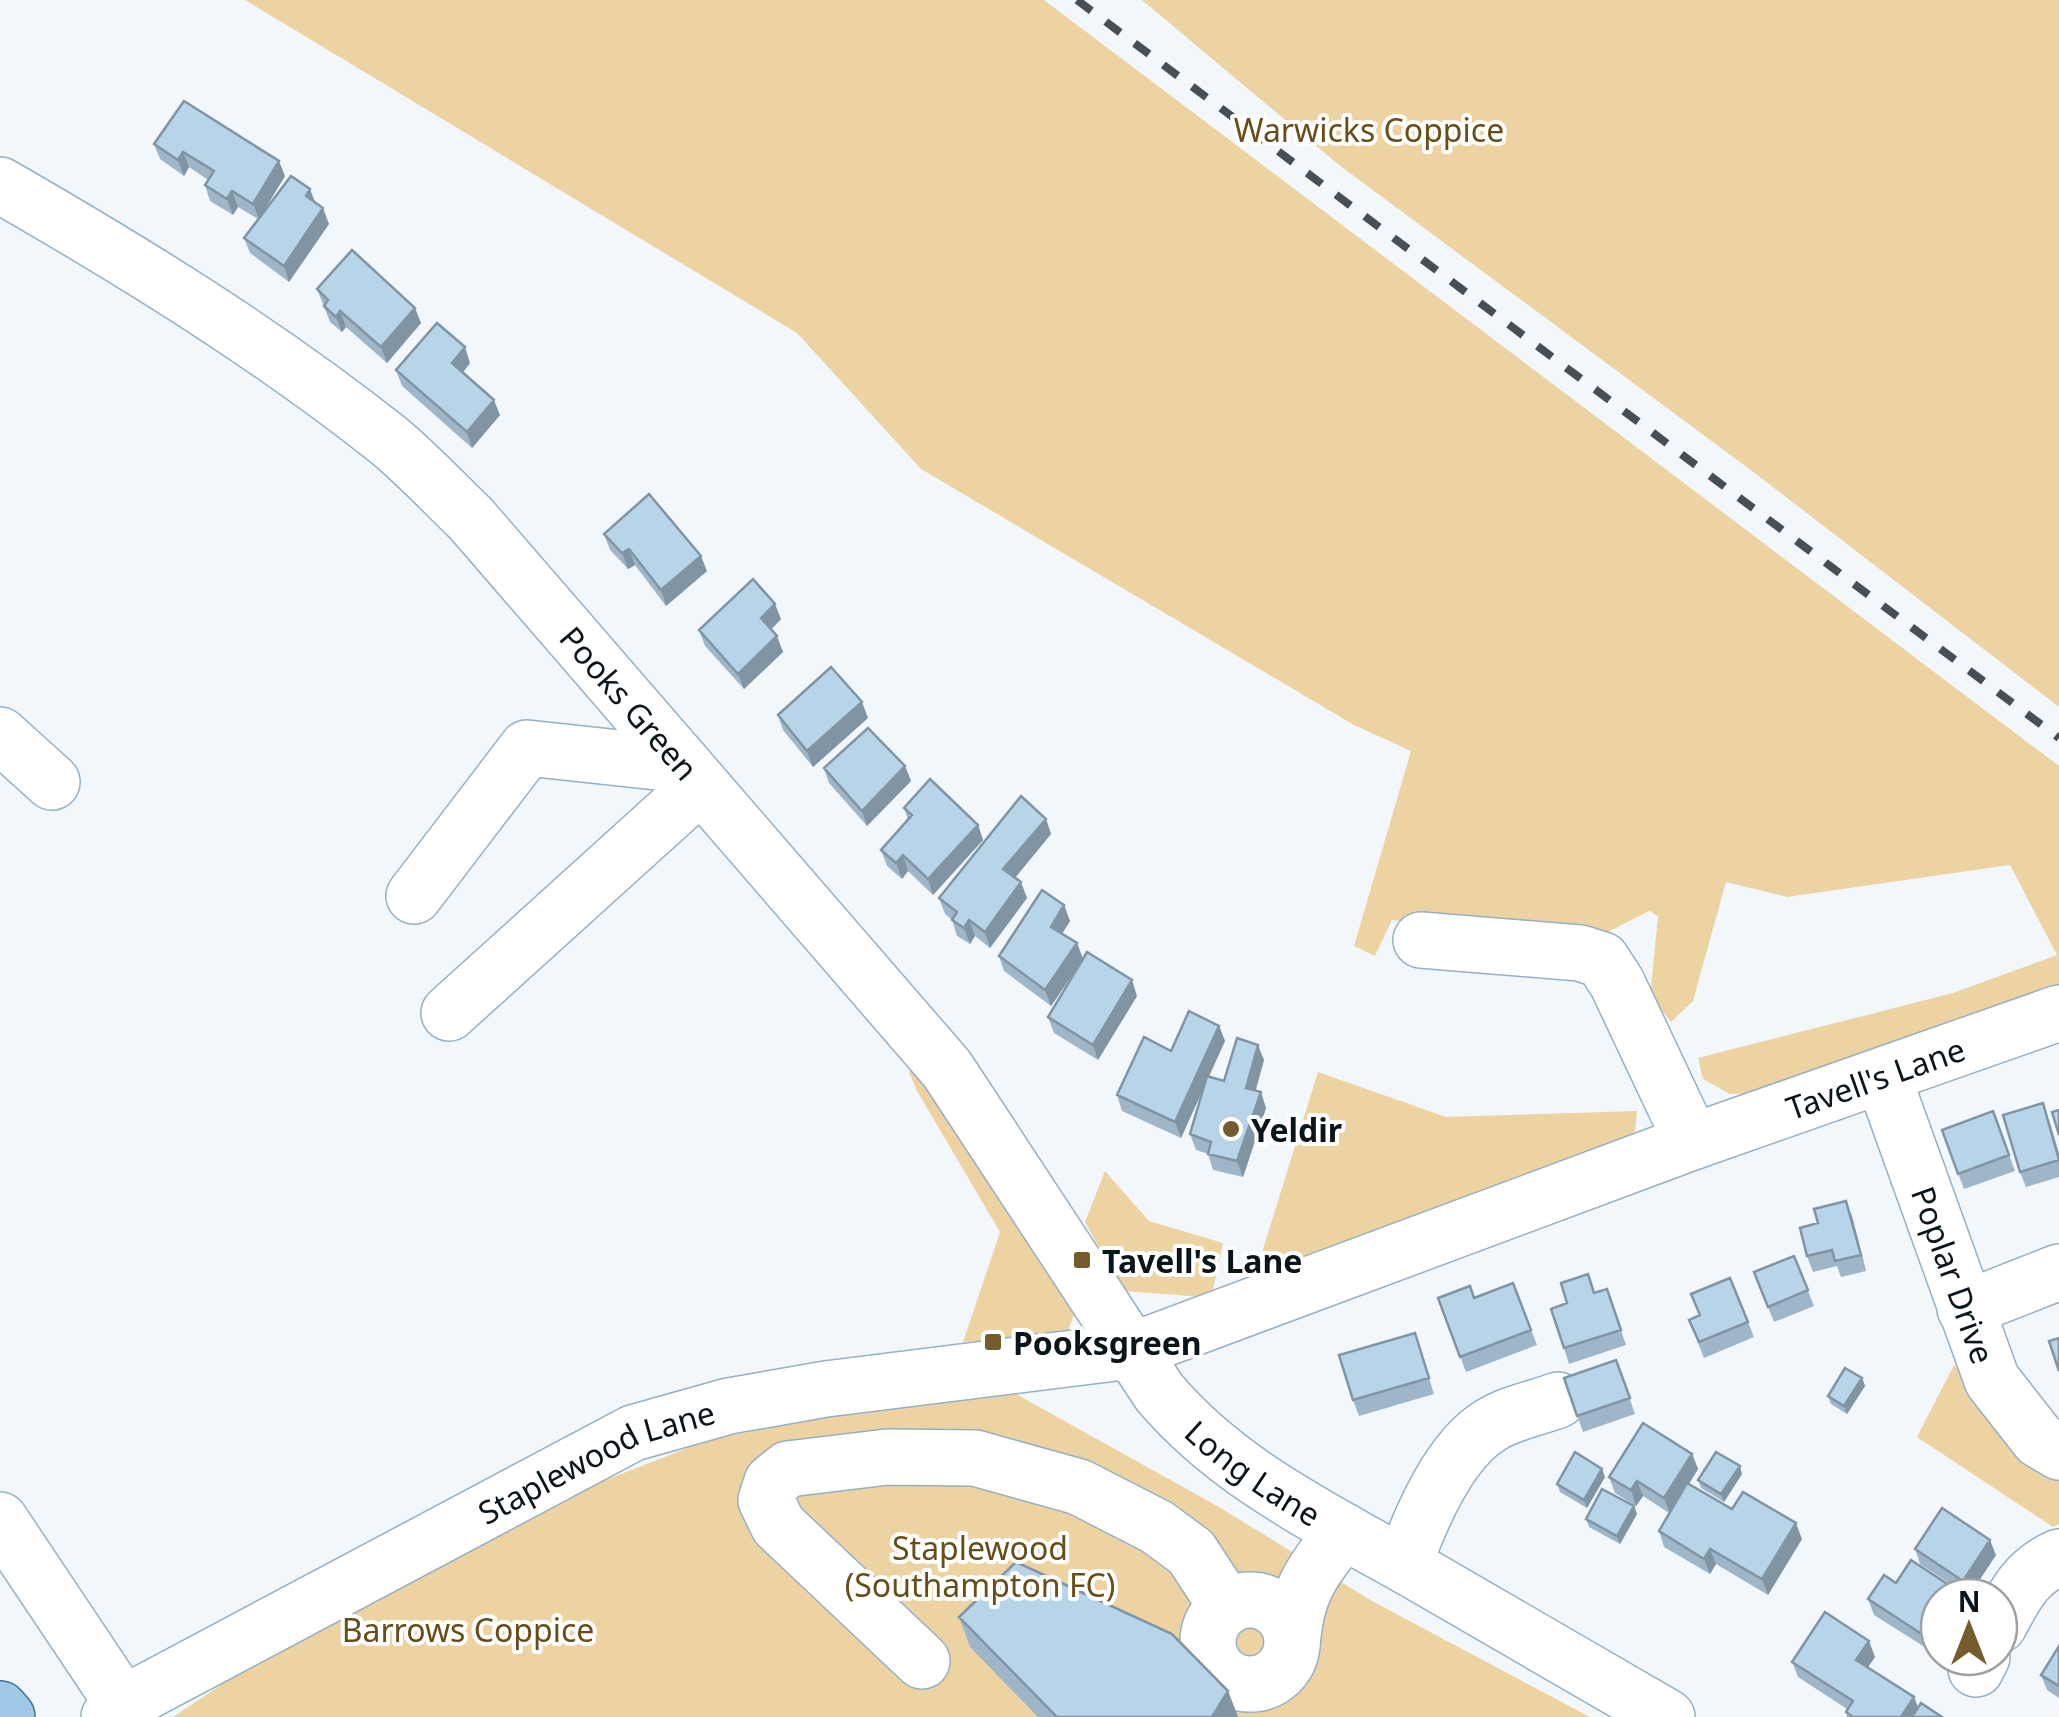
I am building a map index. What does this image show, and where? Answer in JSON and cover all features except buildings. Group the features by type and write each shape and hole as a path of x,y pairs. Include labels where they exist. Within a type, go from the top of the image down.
{"main road":[{"path":"0,1709 7,1717"}],"street":[{"name":"Pooks Green","path":"0,185 273,354 391,442 471,518 946,1070 1131,1351"},
{"path":"0,735 52,782"},
{"path":"414,896 528,748 692,775"},
{"path":"448,1013 692,775"},
{"path":"1421,940 1562,951 1602,960 1618,983 1692,1142"},
{"name":"Tavell's Lane","path":"1131,1351 1692,1142 2059,1013"},
{"name":"Poplar Drive","path":"1883,1078 1992,1380 2039,1440 2059,1452"},
{"path":"1966,1309 2059,1272"},
{"name":"Long Lane","path":"1131,1351 1189,1428 1237,1466 1667,1717"},
{"name":"Staplewood Lane","path":"116,1711 634,1433 729,1406 1131,1351"},
{"path":"1404,1564 1435,1494 1477,1437 1491,1424 1558,1400"},
{"path":"922,1661 778,1525 766,1500 772,1482 788,1469 887,1457 975,1458 1079,1487 1158,1527 1191,1552 1228,1607 1253,1601 1277,1610 1286,1620 1292,1646 1294,1610 1303,1584 1344,1531"},
{"path":"0,1520 116,1711"},
{"path":"2019,1586 2036,1567 2059,1557"}],"green space":[{"path":"245,0 1044,0 2059,766 2059,994 1772,1093 1730,1094 1703,1079 1698,1058 1953,993 2057,955 2010,865 1787,897 1726,882 1693,1001 1671,1022 1650,996 1658,916 1649,911 1600,936 1437,927 1392,920 1375,956 1354,946 1411,751 1354,725 921,469 797,333"},
{"name":"Warwicks Coppice","path":"1142,0 2059,0 2059,707 1752,471 1339,165"},
{"path":"919,1060 1079,1302 1066,1336 963,1342 1000,1232 917,1091 909,1072"},
{"path":"1318,1072 1446,1117 1637,1111 1635,1131 1613,1149 1264,1279 1260,1259"},
{"path":"1105,1171 1149,1221 1223,1243 1212,1294 1203,1297 1123,1291 1085,1222"},
{"path":"1954,1365 2059,1476 2059,1524 2053,1527 1917,1437"},
{"name":"Staplewood (Southampton FC)","path":"996,1383 1219,1507 1372,1601 1590,1717 173,1717 417,1554 708,1440"}],"railway":[{"path":"1077,0 2059,738"}],"place":[{"name":"Yeldir","path":"1231,1129"},
{"name":"Tavell's Lane","path":"1082,1260"},
{"name":"Pooksgreen","path":"993,1342"}],"park label":[{"name":"Barrows Coppice","path":"468,1629"}]}
